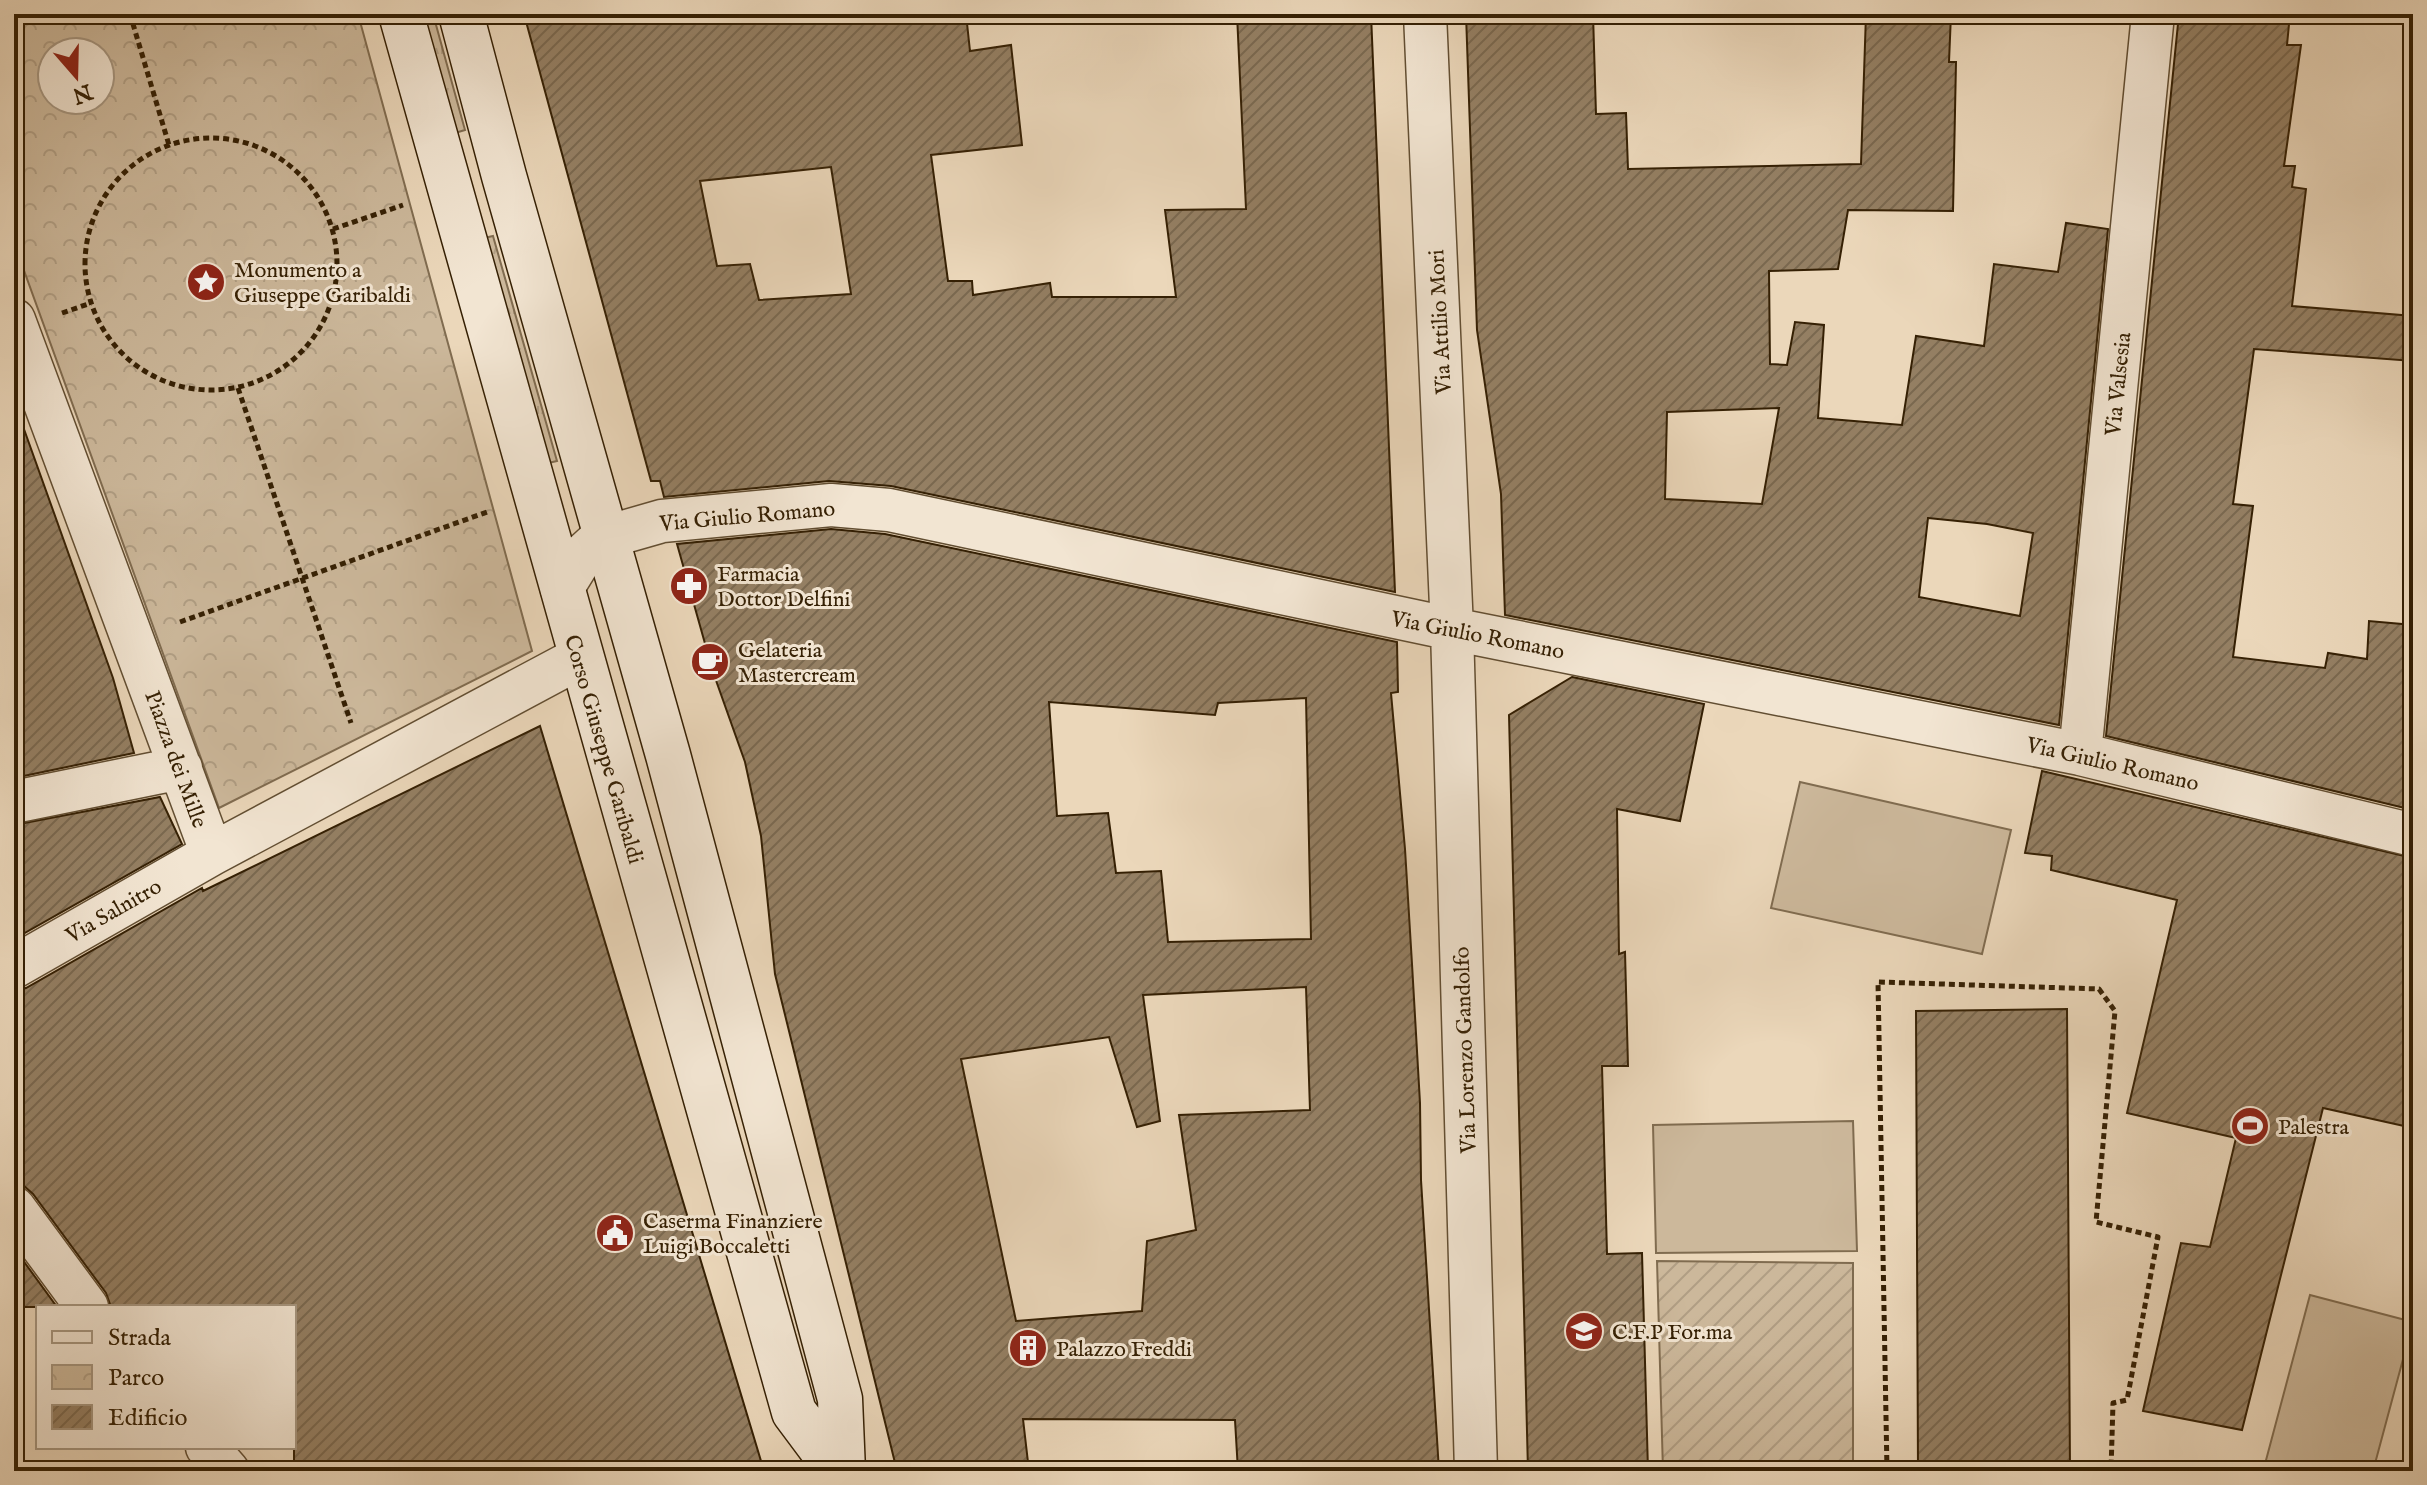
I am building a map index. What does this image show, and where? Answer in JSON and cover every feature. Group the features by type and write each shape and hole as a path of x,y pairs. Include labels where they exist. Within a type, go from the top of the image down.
{"main road":[{"name":"Corso Giuseppe Garibaldi","path":"401,14 579,658 794,1412 840,1471"},
{"name":"Corso Giuseppe Garibaldi","path":"461,14 668,755 840,1399 840,1471"}],"street":[{"name":"Via Attilio Mori","path":"1425,14 1452,629"},
{"name":"Via Valsesia","path":"2080,754 2153,14"},
{"name":"Piazza dei Mille","path":"14,320 212,854 579,658"},
{"name":"Via Giulio Romano","path":"562,589 583,555 606,537 662,521 831,505 889,510 1452,629 2080,754 2413,835"},
{"name":"Via Lorenzo Gandolfo","path":"1452,629 1476,1471"},
{"path":"14,802 181,768"},
{"name":"Via Salnitro","path":"14,967 212,854"},
{"path":"14,1208 86,1305"},
{"path":"209,1449 228,1471"}],"path":[{"path":"130,14 169,145"},
{"path":"209,138 250,144 263,150 287,163 316,193 333,229 338,271 329,311 307,346 276,373 238,388 195,390 155,378 120,353 96,319 91,303 85,279 87,236 104,197 132,165 169,145 209,138"},
{"path":"333,229 450,190"},
{"path":"238,388 367,770"},
{"path":"133,639 495,509"},
{"path":"1887,1471 1878,982 2099,989 2115,1011 2096,1222 2158,1237 2127,1400 2113,1403 2111,1471"}],"green space":[{"path":"14,14 358,14 532,651 219,808 14,243"},
{"path":"422,14 433,14 465,130 455,133"},
{"path":"493,236 557,461 544,464 484,238"},
{"path":"1800,782 2011,830 1982,954 1771,908"},
{"path":"1853,1121 1857,1251 1656,1253 1653,1125"},
{"path":"1657,1261 1853,1263 1853,1471 1663,1471"},
{"path":"2310,1295 2413,1322 2373,1471 2291,1471 2265,1464"}],"building":[{"path":"524,14 966,14 970,51 1011,45 1022,145 931,155 948,281 972,281 973,295 1050,283 1052,297 1176,297 1165,210 1246,209 1237,14 1371,14 1395,592 891,486 829,481 664,497 660,481 651,481","holes":["831,167 851,294 759,300 750,264 717,266 700,181"]},
{"path":"1466,14 1593,14 1596,114 1626,113 1628,169 1861,164 1866,14 1951,14 1949,62 1956,62 1953,211 1848,210 1838,269 1769,271 1770,364 1787,365 1795,322 1824,325 1818,418 1902,425 1916,336 1984,346 1994,264 2058,272 2066,223 2108,229 2059,725 1505,615 1501,494 1477,330","holes":["1779,408 1762,504 1665,499 1667,412","1928,518 1987,524 2033,533 2020,616 1919,597"]},
{"path":"2179,14 2290,14 2287,45 2301,45 2284,166 2295,166 2292,187 2306,189 2292,306 2413,316 2413,361 2254,349 2233,504 2253,506 2233,657 2325,668 2328,653 2367,659 2369,621 2413,625 2406,718 2413,720 2413,810 2106,736"},
{"path":"20,418 113,678 134,753 14,778 14,419"},
{"path":"831,529 885,534 1397,642 1398,692 1391,693 1405,849 1439,1471 1238,1471 1235,1420 1023,1419 1029,1471 897,1471 775,974 761,836 745,762 713,672 677,544","holes":["1306,698 1311,939 1168,942 1161,871 1116,873 1108,813 1057,816 1049,702 1215,715 1218,703","1306,987 1310,1110 1179,1115 1196,1230 1147,1241 1142,1311 1016,1321 961,1059 1109,1037 1137,1127 1160,1121 1143,995"]},
{"path":"1572,677 1704,704 1680,821 1617,809 1619,954 1625,952 1628,1066 1602,1066 1607,1254 1642,1253 1648,1471 1528,1471 1509,715"},
{"path":"540,726 764,1471 294,1471 296,1305 110,1305 106,1293 33,1194 24,1186 14,1184 14,991 26,988 202,888 203,891"},
{"name":"Palestra","path":"2042,771 2413,858 2413,1128 2323,1108 2242,1430 2143,1411 2181,1243 2210,1247 2236,1138 2127,1113 2177,900 2051,870 2052,856 2025,853"},
{"path":"160,797 182,844 14,939 14,825"},
{"path":"2067,1009 2070,1471 1918,1471 1916,1011"},
{"path":"14,1248 56,1305 14,1307"}],"place":[{"name":"Monumento a Giuseppe Garibaldi","path":"206,282"},
{"name":"Farmacia Dottor Delfini","path":"689,586"},
{"name":"Gelateria Mastercream","path":"710,662"},
{"name":"Palestra","path":"2250,1126"},
{"name":"Caserma Finanziere Luigi Boccaletti","path":"615,1233"},
{"name":"C.F.P For.ma","path":"1584,1331"},
{"name":"Palazzo Freddi","path":"1028,1348"}]}
